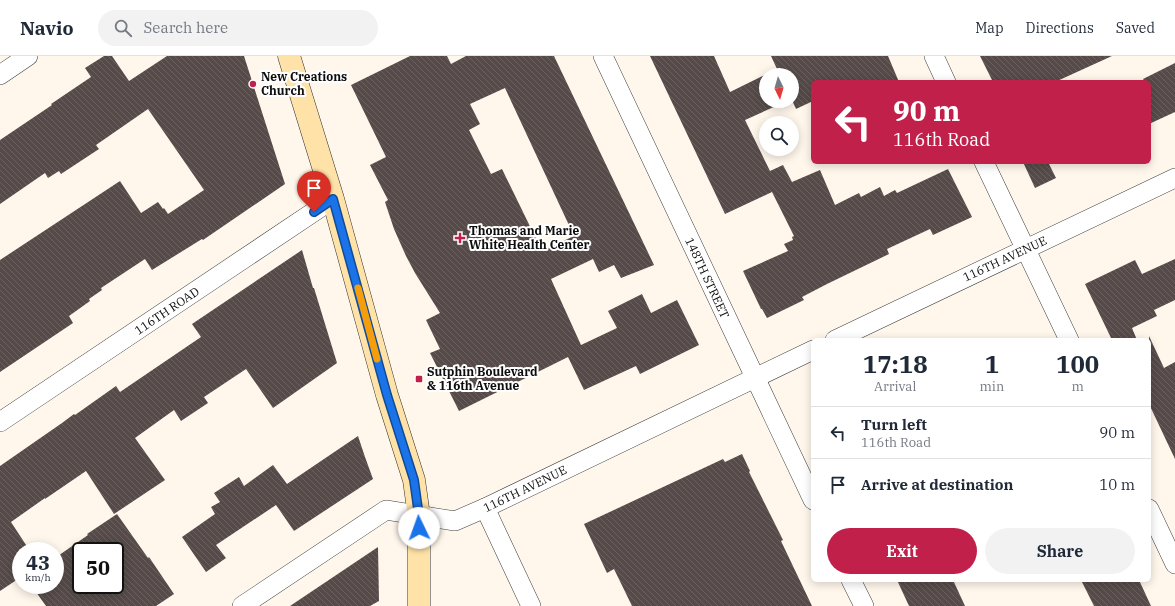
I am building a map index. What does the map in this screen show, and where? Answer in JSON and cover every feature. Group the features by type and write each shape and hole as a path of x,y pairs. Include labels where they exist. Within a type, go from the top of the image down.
{"main road":[{"path":"288,56 333,199 387,395 414,480 419,516 419,606"}],"street":[{"path":"0,75 28,56"},
{"name":"148TH STREET","path":"603,56 811,496"},
{"path":"934,56 945,80"},
{"path":"985,164 1068,338"},
{"name":"116TH AVENUE","path":"839,338 1175,178"},
{"name":"116TH ROAD","path":"0,422 333,199"},
{"name":"116TH AVENUE","path":"242,606 386,510 455,521 811,351"},
{"path":"485,508 531,606"},
{"path":"1151,513 1175,564"},
{"path":"852,582 864,606"}],"building":[{"path":"104,56 112,56 129,81 167,56 244,56 285,184 203,240 202,239 152,270 145,259 101,288 102,290 89,299 90,301 69,316 73,323 0,372 0,260 120,181 141,213 158,202 168,214 204,190 148,109 96,145 99,149 61,174 59,171 48,178 45,173 0,204 0,140 91,77 85,68"},
{"path":"410,56 447,56 451,64 466,56 554,56 654,265 621,278 614,265 599,272 593,259 551,279 581,345 617,328 608,311 642,294 651,313 677,300 699,345 640,374 636,366 584,390 568,357 459,411 430,353 440,349 426,320 440,313 415,273 394,229 385,202 388,200 370,165 386,157 351,85","holes":["505,88 574,236 542,251 502,169 491,174 469,130 480,124 470,104"]},
{"path":"650,56 714,56 730,92 759,78 759,108 772,108 745,120 759,149 759,156 763,156 770,171 783,165 792,182 820,170 835,205 859,193 861,197 880,187 884,196 895,190 897,193 948,169 972,217 933,235 930,229 887,249 889,254 802,297 804,300 767,318 761,309 743,271 788,251 784,244 793,240 792,237 794,236 772,192 725,214"},
{"path":"771,56 888,56 898,80 811,80 811,102 799,108 799,68 777,68"},
{"path":"980,56 1112,56 1059,80 992,80"},
{"path":"1175,63 1175,112 1151,123 1151,80 1143,79"},
{"path":"1024,164 1049,164 1056,178 1035,188"},
{"path":"302,250 337,363 273,408 246,369 204,397 208,403 181,421 174,410 135,438 165,480 114,514 86,471 45,498 11,522 24,542 12,542 12,583 0,591 0,466 116,386 120,392 201,337 192,324"},
{"path":"1175,259 1175,300 1154,310 1157,316 1132,328 1136,338 1111,338 1085,284 1135,260 1142,274"},
{"path":"1151,340 1164,368 1175,362 1175,459 1151,408"},
{"path":"358,436 373,479 294,531 276,505 216,545 226,558 206,572 182,537 215,514 211,507 220,502 214,493 239,477 244,486 273,465 287,484"},
{"path":"742,454 750,471 749,472 783,540 781,541 812,606 632,606 614,569 607,573 584,524 723,459 725,462"},
{"path":"117,514 174,594 156,606 46,606 37,594 64,594 64,552 72,546 72,594 124,594 124,542 78,542 88,535 87,534"},
{"path":"378,547 379,601 370,606 290,606"},
{"path":"898,582 954,582 965,606 909,606"},
{"path":"1082,582 1140,582 1151,606 1094,606"}],"slow traffic":[{"path":"358,288 377,359"}],"place":[{"name":"New Creations Church","path":"253,84"},
{"name":"Thomas and Marie White Health Center","path":"460,238"},
{"name":"Sutphin Boulevard & 116th Avenue","path":"419,379"}],"route":[{"path":"314,212 333,199 387,395 414,480 419,516 419,528"}]}
